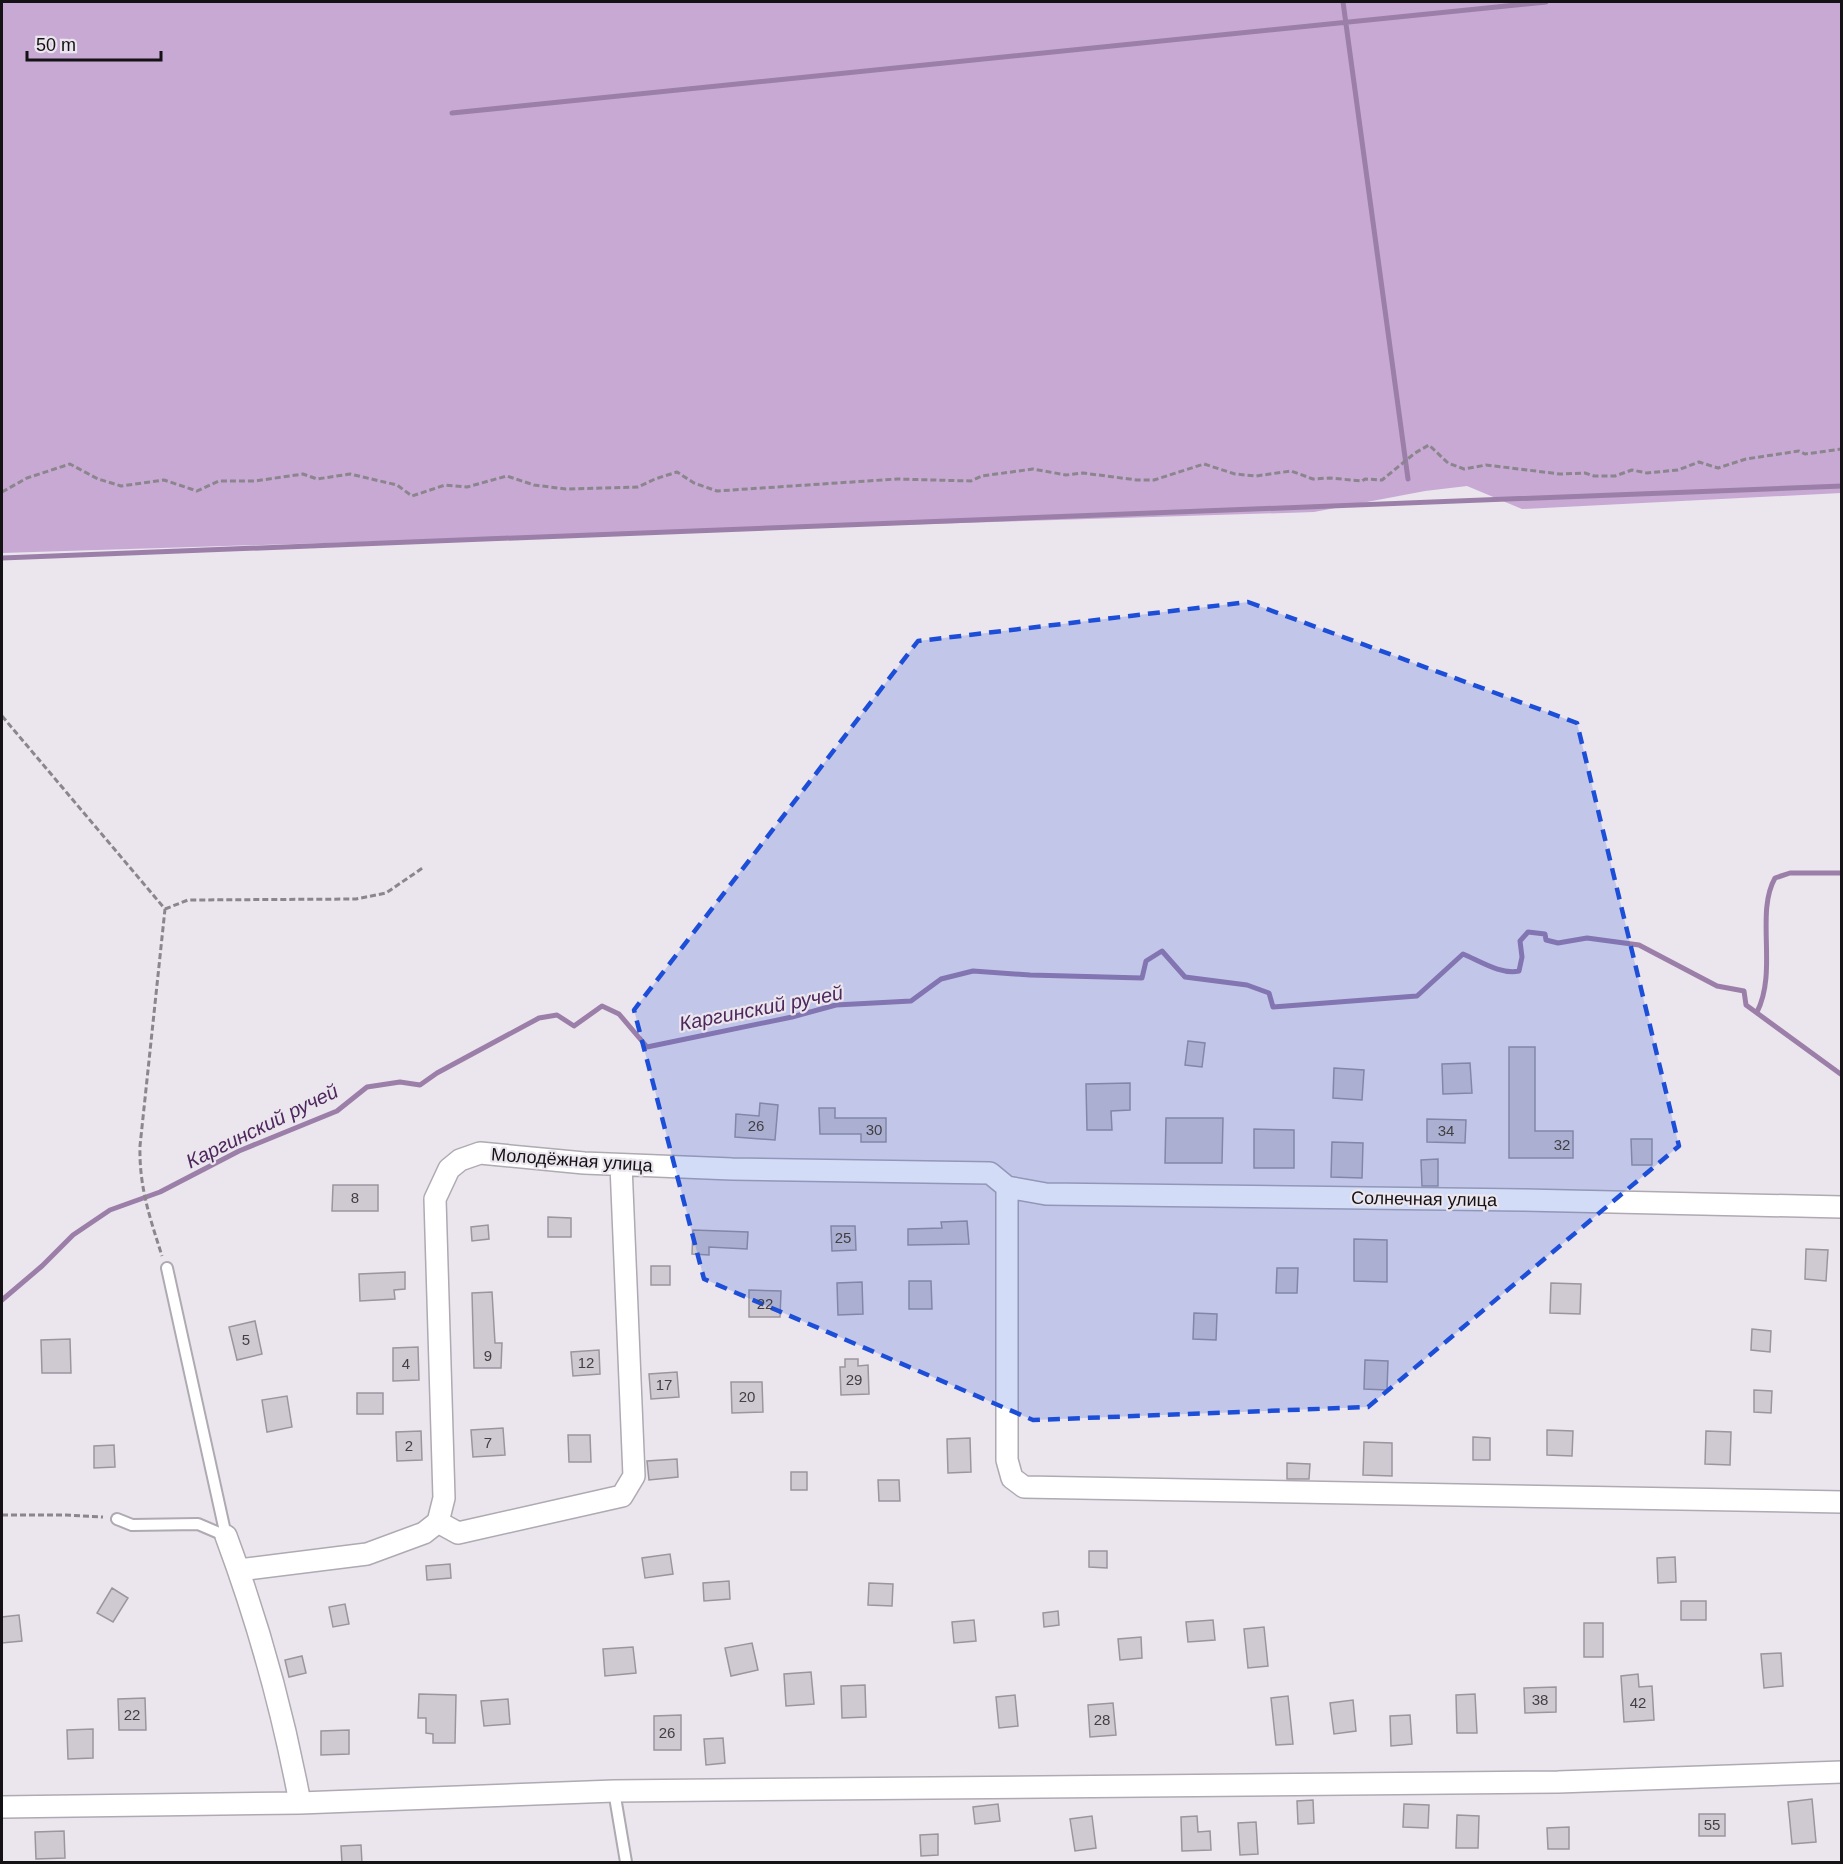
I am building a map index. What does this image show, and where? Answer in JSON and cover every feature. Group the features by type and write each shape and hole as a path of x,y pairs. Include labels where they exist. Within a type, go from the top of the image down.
{"street":[{"name":"Молодёжная улица","path":"438,1522 444,1498 435,1199 449,1169 460,1160 480,1153 621,1165 990,1173 1007,1187"},
{"path":"238,1570 367,1554 424,1533 438,1522 458,1533 622,1496 634,1476 621,1165"},
{"path":"1007,1187 1007,1460 1012,1478 1024,1487 1842,1502"},
{"name":"Солнечная улица","path":"1007,1187 1046,1194 1842,1207"},
{"path":"226,1536 289,1746 300,1803"},
{"path":"2,1807 300,1803 614,1791 1558,1782 1842,1772"}],"lane":[{"path":"166,1268 226,1536"},
{"path":"117,1519 132,1525 198,1524 226,1536"},
{"path":"614,1791 626,1863"}],"path":[{"path":"2,492 27,478 70,464 98,479 121,486 164,480 197,491 219,481 255,481 303,474 317,479 350,474 397,485 412,496 445,486 467,487 507,476 534,485 566,489 638,487 677,472 694,483 717,492 897,479 971,481 982,476 1033,469 1065,475 1083,473 1154,480 1204,465 1235,474 1256,476 1291,471 1313,479 1382,480 1399,464 1429,445 1448,463 1464,469 1486,465 1560,474 1585,472 1594,476 1615,476 1632,470 1647,473 1678,470 1699,462 1718,468 1746,459 1798,451 1805,454 1842,449"},
{"path":"2,716 165,909 139,1168 145,1203 166,1268"},
{"path":"165,909 188,900 356,899 386,893 424,867"},
{"path":"2,1515 88,1515"}],"highlighted area":[{"path":"1248,602 1577,723 1679,1146 1368,1407 1033,1420 704,1279 634,1010 918,641"}],"shaded area":[{"path":"2,2 1841,2 1841,493 1522,509 1467,486 1425,491 1314,512 2,553"}],"building":[{"path":"1188,1041 1205,1043 1202,1067 1185,1065"},
{"path":"1509,1047 1535,1047 1535,1131 1573,1131 1573,1158 1509,1158"},
{"path":"1470,1063 1472,1093 1443,1094 1442,1064"},
{"path":"1334,1068 1364,1070 1362,1100 1333,1098"},
{"path":"1130,1083 1130,1110 1111,1111 1112,1130 1087,1130 1086,1084"},
{"path":"760,1103 778,1105 775,1140 735,1137 736,1114 759,1116"},
{"path":"819,1108 835,1108 835,1118 886,1118 886,1142 861,1142 861,1134 820,1134"},
{"path":"1166,1118 1223,1118 1222,1163 1165,1163"},
{"path":"1427,1119 1466,1120 1465,1143 1427,1142"},
{"path":"1254,1129 1294,1130 1294,1168 1254,1168"},
{"path":"1631,1139 1652,1139 1652,1165 1632,1165"},
{"path":"1332,1142 1363,1143 1362,1178 1331,1177"},
{"path":"1438,1159 1438,1186 1422,1186 1421,1160"},
{"path":"333,1185 378,1185 378,1211 332,1211"},
{"path":"548,1217 571,1218 571,1237 548,1237"},
{"path":"967,1221 969,1244 908,1245 908,1229 942,1228 941,1222"},
{"path":"488,1225 489,1239 472,1241 471,1227"},
{"path":"831,1226 855,1226 856,1250 832,1251"},
{"path":"693,1230 748,1232 747,1249 709,1247 709,1255 692,1254"},
{"path":"1354,1239 1387,1240 1387,1282 1354,1281"},
{"path":"1806,1249 1828,1250 1826,1281 1805,1279"},
{"path":"651,1266 670,1266 670,1285 651,1285"},
{"path":"1277,1268 1298,1268 1297,1293 1276,1293"},
{"path":"405,1272 405,1289 394,1290 395,1299 360,1301 359,1274"},
{"path":"909,1281 931,1281 932,1309 909,1309"},
{"path":"862,1282 863,1314 838,1315 837,1283"},
{"path":"1551,1283 1581,1284 1580,1314 1550,1313"},
{"path":"749,1290 781,1291 780,1317 749,1317"},
{"path":"492,1292 495,1343 502,1343 501,1368 474,1368 472,1293"},
{"path":"1194,1313 1217,1314 1216,1340 1193,1339"},
{"path":"255,1321 262,1354 237,1360 229,1327"},
{"path":"1752,1329 1771,1331 1770,1352 1751,1350"},
{"path":"70,1339 71,1373 42,1373 41,1340"},
{"path":"418,1347 419,1380 393,1381 393,1348"},
{"path":"599,1350 600,1374 573,1376 571,1352"},
{"path":"845,1359 858,1359 858,1366 868,1365 869,1394 841,1395 840,1367 845,1367"},
{"path":"1365,1360 1388,1361 1387,1390 1364,1389"},
{"path":"677,1372 679,1397 651,1399 649,1374"},
{"path":"731,1382 762,1382 763,1412 732,1413"},
{"path":"1754,1390 1772,1391 1771,1413 1754,1412"},
{"path":"357,1393 383,1393 383,1414 357,1414"},
{"path":"287,1396 292,1427 267,1432 262,1400"},
{"path":"503,1428 505,1455 473,1457 471,1430"},
{"path":"1547,1430 1573,1431 1572,1456 1547,1455"},
{"path":"421,1431 422,1460 397,1461 396,1432"},
{"path":"1706,1431 1731,1432 1730,1465 1705,1464"},
{"path":"568,1435 590,1435 591,1462 569,1462"},
{"path":"1473,1437 1490,1438 1490,1460 1473,1460"},
{"path":"970,1438 971,1472 948,1473 947,1439"},
{"path":"1364,1442 1392,1443 1392,1476 1363,1475"},
{"path":"114,1445 115,1467 94,1468 94,1446"},
{"path":"677,1459 678,1477 649,1480 647,1461"},
{"path":"1287,1463 1310,1464 1309,1479 1287,1479"},
{"path":"791,1472 807,1472 807,1490 791,1490"},
{"path":"878,1480 899,1480 900,1501 879,1501"},
{"path":"1089,1551 1107,1551 1107,1568 1089,1567"},
{"path":"670,1554 673,1574 645,1578 642,1558"},
{"path":"1675,1557 1676,1582 1658,1583 1657,1558"},
{"path":"450,1564 451,1578 427,1580 426,1566"},
{"path":"729,1581 730,1599 704,1601 703,1583"},
{"path":"869,1583 893,1584 892,1606 868,1605"},
{"path":"112,1588 128,1598 113,1622 97,1613"},
{"path":"1681,1601 1706,1601 1706,1620 1681,1620"},
{"path":"345,1604 349,1624 333,1627 329,1607"},
{"path":"1058,1611 1059,1625 1044,1627 1043,1613"},
{"path":"19,1615 22,1641 2,1643 2,1617"},
{"path":"974,1620 976,1641 954,1643 952,1622"},
{"path":"1213,1620 1215,1640 1188,1642 1186,1622"},
{"path":"1584,1623 1603,1623 1603,1657 1584,1657"},
{"path":"1264,1627 1268,1666 1248,1668 1244,1629"},
{"path":"1141,1637 1142,1658 1120,1660 1118,1639"},
{"path":"752,1643 758,1670 731,1676 725,1648"},
{"path":"633,1647 636,1673 605,1676 603,1649"},
{"path":"1781,1653 1783,1686 1764,1688 1761,1654"},
{"path":"302,1656 306,1673 289,1677 285,1660"},
{"path":"811,1672 814,1704 786,1706 784,1674"},
{"path":"1638,1674 1639,1687 1652,1686 1654,1720 1624,1722 1621,1676"},
{"path":"865,1685 866,1717 842,1718 841,1686"},
{"path":"1556,1687 1556,1712 1525,1713 1524,1688"},
{"path":"419,1694 456,1695 455,1743 433,1743 433,1734 426,1733 426,1718 418,1718"},
{"path":"1475,1694 1477,1733 1457,1733 1456,1695"},
{"path":"1015,1695 1018,1726 999,1728 996,1697"},
{"path":"1288,1696 1293,1744 1276,1745 1271,1698"},
{"path":"145,1698 146,1730 119,1730 118,1699"},
{"path":"508,1699 510,1724 484,1726 481,1701"},
{"path":"1353,1700 1356,1731 1334,1734 1330,1703"},
{"path":"1113,1703 1116,1735 1090,1737 1088,1705"},
{"path":"681,1715 681,1750 654,1750 654,1716"},
{"path":"1410,1715 1412,1744 1391,1746 1390,1716"},
{"path":"93,1729 93,1758 68,1759 67,1730"},
{"path":"349,1730 349,1754 321,1755 321,1731"},
{"path":"723,1738 725,1763 706,1765 704,1739"},
{"path":"1812,1799 1816,1842 1792,1844 1788,1802"},
{"path":"1313,1800 1314,1823 1298,1824 1297,1801"},
{"path":"998,1804 1000,1821 975,1824 973,1807"},
{"path":"1404,1804 1429,1805 1428,1828 1403,1827"},
{"path":"1699,1814 1725,1814 1725,1836 1699,1836"},
{"path":"1457,1815 1479,1816 1478,1848 1456,1848"},
{"path":"1092,1816 1096,1848 1075,1851 1070,1819"},
{"path":"1197,1816 1198,1832 1210,1831 1211,1850 1182,1851 1181,1817"},
{"path":"1256,1822 1258,1854 1240,1855 1238,1823"},
{"path":"1569,1827 1569,1849 1548,1849 1547,1828"},
{"path":"64,1831 65,1858 36,1859 35,1832"},
{"path":"938,1834 938,1855 921,1856 920,1835"},
{"path":"361,1845 362,1863 342,1863 341,1846"}],"waterway":[{"path":"1343,2 1408,479"},
{"path":"452,113 1546,2"},
{"path":"2,558 1842,486"},
{"path":"1757,1012 1766,979 1767,908 1769,892 1775,878 1790,873 1842,873"},
{"name":"Каргинский ручей","path":"2,1300 42,1266 73,1235 110,1210 160,1192 239,1151 337,1111 367,1087 400,1082 420,1085 437,1073 539,1018 557,1015 574,1026 602,1006 619,1014 647,1047 792,1017 836,1005 911,1001 941,979 973,971 1142,978 1146,961 1162,951 1185,977 1247,985 1269,993 1273,1007 1417,996 1463,954 1498,969 1519,971 1522,957 1520,941 1528,932 1545,934 1546,940 1558,943 1587,938 1639,945 1717,986 1744,991 1746,1005 1842,1075"}]}
